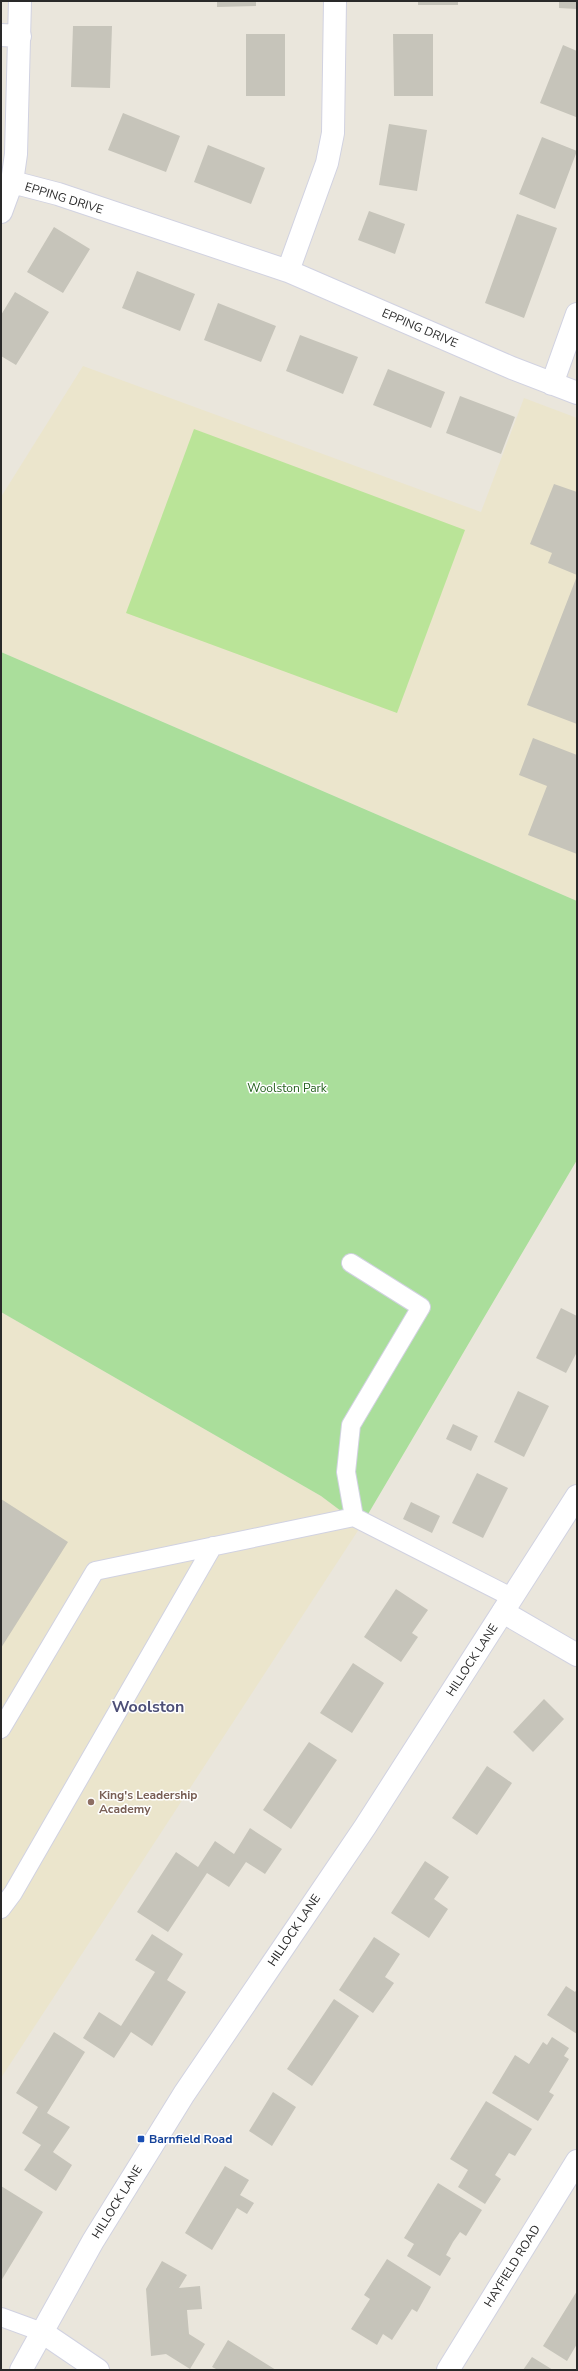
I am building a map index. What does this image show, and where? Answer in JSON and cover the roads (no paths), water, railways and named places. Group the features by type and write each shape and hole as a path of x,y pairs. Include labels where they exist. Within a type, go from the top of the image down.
{"street":[{"name":"EPPING DRIVE","path":"20,1 11,36 16,154 12,182 58,194 288,271 552,384 577,393"},
{"path":"288,271 326,163 333,133 335,1"},
{"path":"1,212 12,182"},
{"path":"552,384 577,314"},
{"name":"HILLOCK LANE","path":"21,2370 93,2241 184,2094 364,1827 577,1496"},
{"path":"508,1605 577,1655"},
{"name":"HAYFIELD ROAD","path":"448,2370 577,2161"},
{"path":"42,2332 98,2370"}],"lane":[{"path":"351,1263 422,1307 351,1426 346,1472 354,1517"},
{"path":"1,1729 95,1571 354,1517 508,1605"},
{"path":"1,1909 17,1886 213,1546"},
{"path":"1,2317 42,2332"}],"place":[{"name":"King's Leadership Academy","path":"91,1802"},
{"name":"Barnfield Road","path":"141,2139"}],"district":[{"name":"Woolston","path":"148,1707"}],"park label":[{"name":"Woolston Park","path":"287,1088"}]}
